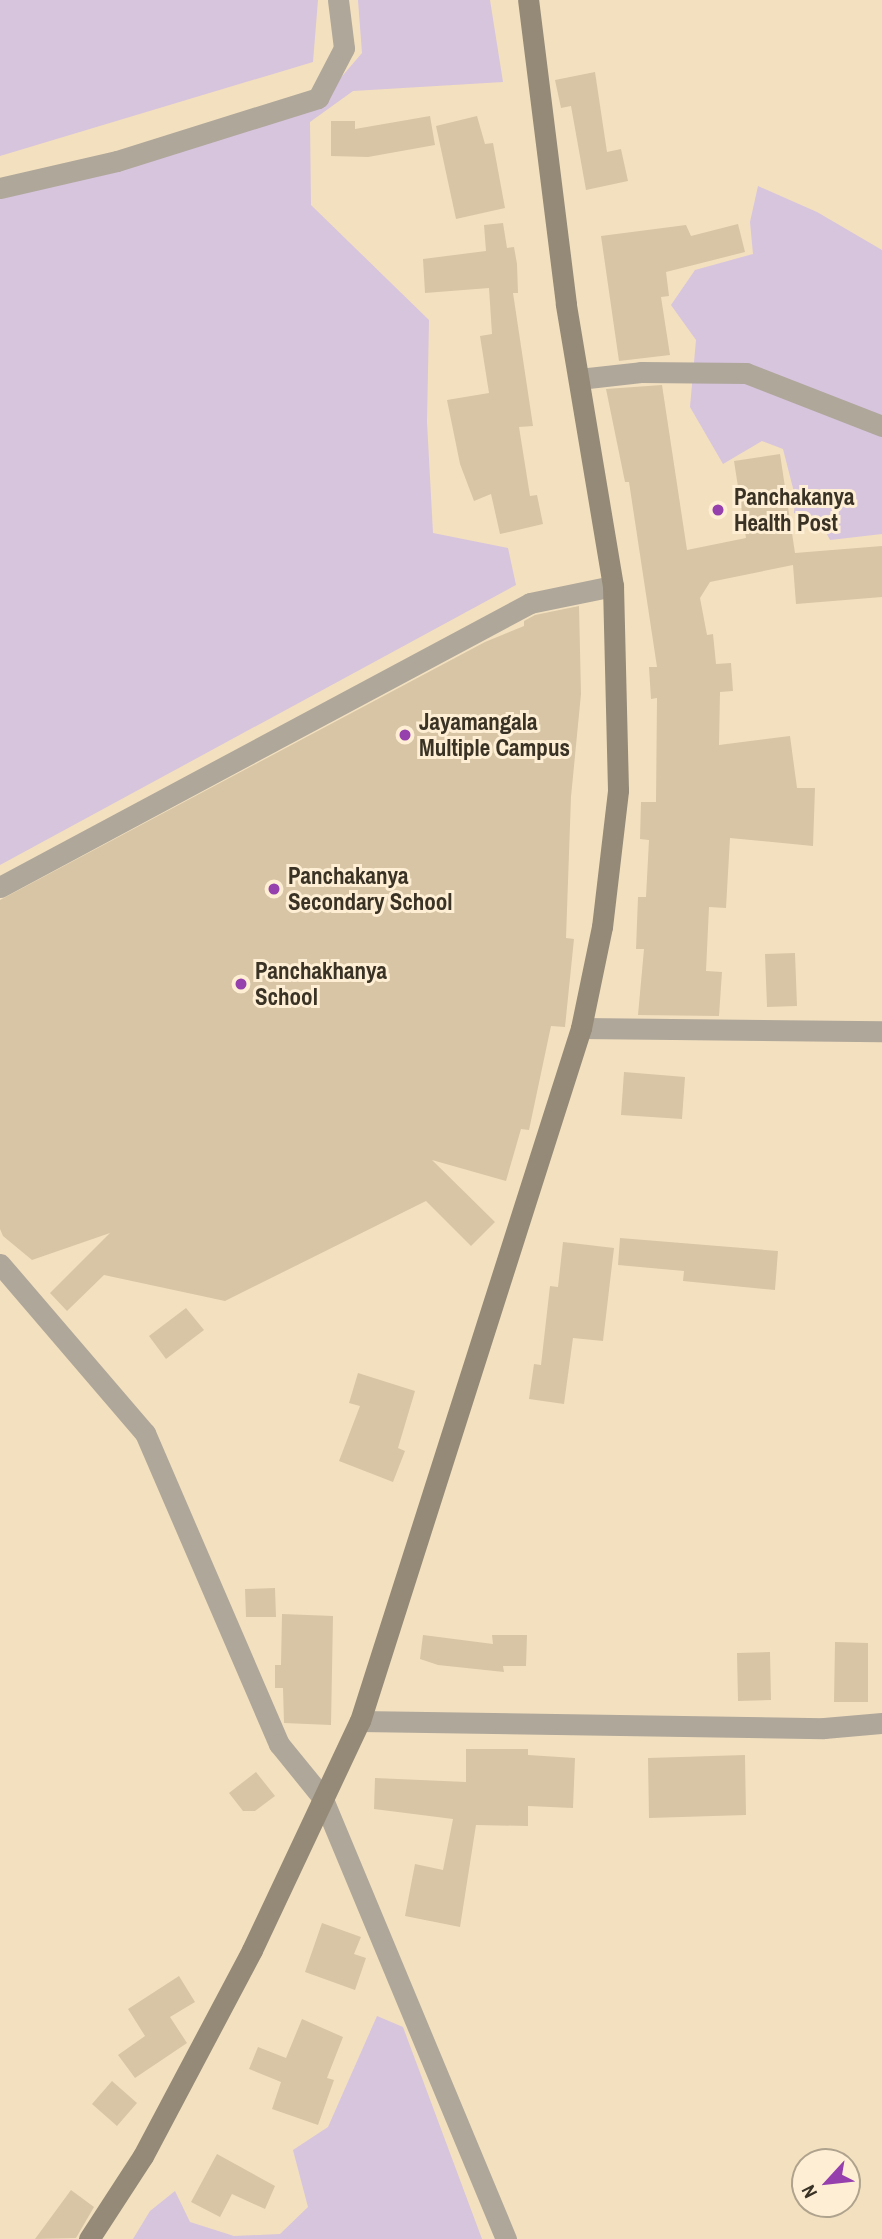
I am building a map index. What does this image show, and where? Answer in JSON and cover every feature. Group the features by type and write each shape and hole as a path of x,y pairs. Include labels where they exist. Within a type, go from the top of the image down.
{"street":[{"path":"0,188 117,161 317,98 344,48 338,0"},
{"path":"89,2239 150,2144 252,1950 360,1721 581,1028 602,927 618,790 613,586 579,379 528,0"},
{"path":"579,379 641,372 746,373 882,426"},
{"path":"0,887 530,603 613,586"},
{"path":"581,1028 882,1031"},
{"path":"0,1264 145,1433 279,1744 322,1797 506,2239"},
{"path":"360,1721 824,1728 882,1723"}],"shaded area":[{"path":"0,0 318,0 313,62 0,156"},
{"path":"358,0 490,0 503,82 353,91 310,122 311,205 429,320 427,422 433,533 508,548 516,585 0,865 0,199 105,173 313,110 362,53"},
{"path":"758,186 817,212 882,250 882,534 830,540 820,521 794,513 795,496 783,449 762,441 723,464 690,407 696,340 671,305 695,270 753,254 750,222"},
{"path":"377,2016 403,2027 482,2239 133,2239 150,2211 175,2191 190,2222 234,2236 280,2234 308,2207 293,2150 328,2127"}],"building":[{"path":"595,72 607,152 621,149 628,181 586,190 571,106 561,108 555,80"},
{"path":"430,116 435,145 368,157 331,156 331,121 355,121 355,129"},
{"path":"477,116 485,144 493,143 505,208 456,219 436,126"},
{"path":"503,223 507,248 514,247 517,264 518,293 513,293 533,426 519,427 530,496 537,495 543,524 500,534 491,494 474,501 460,464 447,400 489,393 480,336 492,334 489,288 425,293 423,259 486,251 484,225"},
{"path":"738,224 745,252 666,272 669,296 661,297 670,355 619,361 601,236 686,225 691,236"},
{"path":"662,385 687,550 746,538 734,461 780,454 795,553 882,546 882,597 796,604 793,565 710,582 700,598 707,635 713,634 716,664 731,663 733,691 720,692 719,745 790,736 797,788 815,788 813,846 730,838 726,908 709,907 706,971 722,972 719,1016 638,1015 644,949 636,949 638,897 646,897 649,840 640,839 641,802 656,802 657,698 651,699 649,667 657,667 629,482 625,482 606,389"},
{"name":"Panchakhanya School","path":"579,606 581,694 571,797 566,938 574,939 565,1027 551,1026 529,1130 521,1129 506,1181 432,1160 495,1222 471,1246 426,1201 225,1301 104,1275 67,1311 50,1293 110,1233 32,1260 3,1236 0,1229 0,900 485,642 524,626 524,621 535,615"},
{"path":"795,953 797,1006 767,1007 765,954"},
{"path":"624,1072 685,1077 682,1119 621,1115"},
{"path":"620,1238 778,1251 775,1290 683,1281 684,1271 618,1265"},
{"path":"563,1242 614,1248 603,1341 573,1338 564,1404 529,1399 534,1364 541,1365 550,1286 558,1287"},
{"path":"186,1308 204,1330 166,1359 149,1336"},
{"path":"358,1373 415,1391 398,1448 405,1451 393,1482 339,1461 360,1406 349,1403"},
{"path":"275,1588 276,1617 246,1617 245,1589"},
{"path":"282,1614 333,1616 331,1725 284,1723 283,1688 275,1688 275,1665 281,1665"},
{"path":"423,1635 493,1644 492,1635 527,1635 526,1666 503,1666 504,1672 438,1665 420,1659"},
{"path":"835,1642 868,1643 868,1702 834,1702"},
{"path":"770,1652 771,1700 738,1701 737,1653"},
{"path":"466,1749 528,1749 528,1755 575,1758 573,1808 528,1806 528,1826 476,1825 460,1927 405,1916 415,1864 443,1870 453,1819 374,1809 375,1778 466,1782"},
{"path":"745,1755 746,1815 649,1818 648,1758"},
{"path":"256,1772 275,1796 255,1811 243,1811 229,1793"},
{"path":"322,1923 361,1937 354,1954 366,1958 355,1990 305,1972"},
{"path":"179,1976 195,2002 170,2017 187,2043 135,2078 118,2055 145,2036 128,2009"},
{"path":"302,2019 343,2037 327,2078 334,2080 318,2125 272,2109 281,2082 249,2069 258,2047 286,2058"},
{"path":"112,2081 137,2103 117,2126 92,2104"},
{"path":"217,2154 275,2186 265,2209 232,2194 220,2217 191,2202"},
{"path":"71,2190 94,2207 76,2238 35,2239"}],"place":[{"name":"Panchakanya Health Post","path":"718,510"},
{"name":"Jayamangala Multiple Campus","path":"405,735"},
{"name":"Panchakanya Secondary School","path":"274,889"},
{"name":"Panchakhanya School","path":"241,984"}]}
